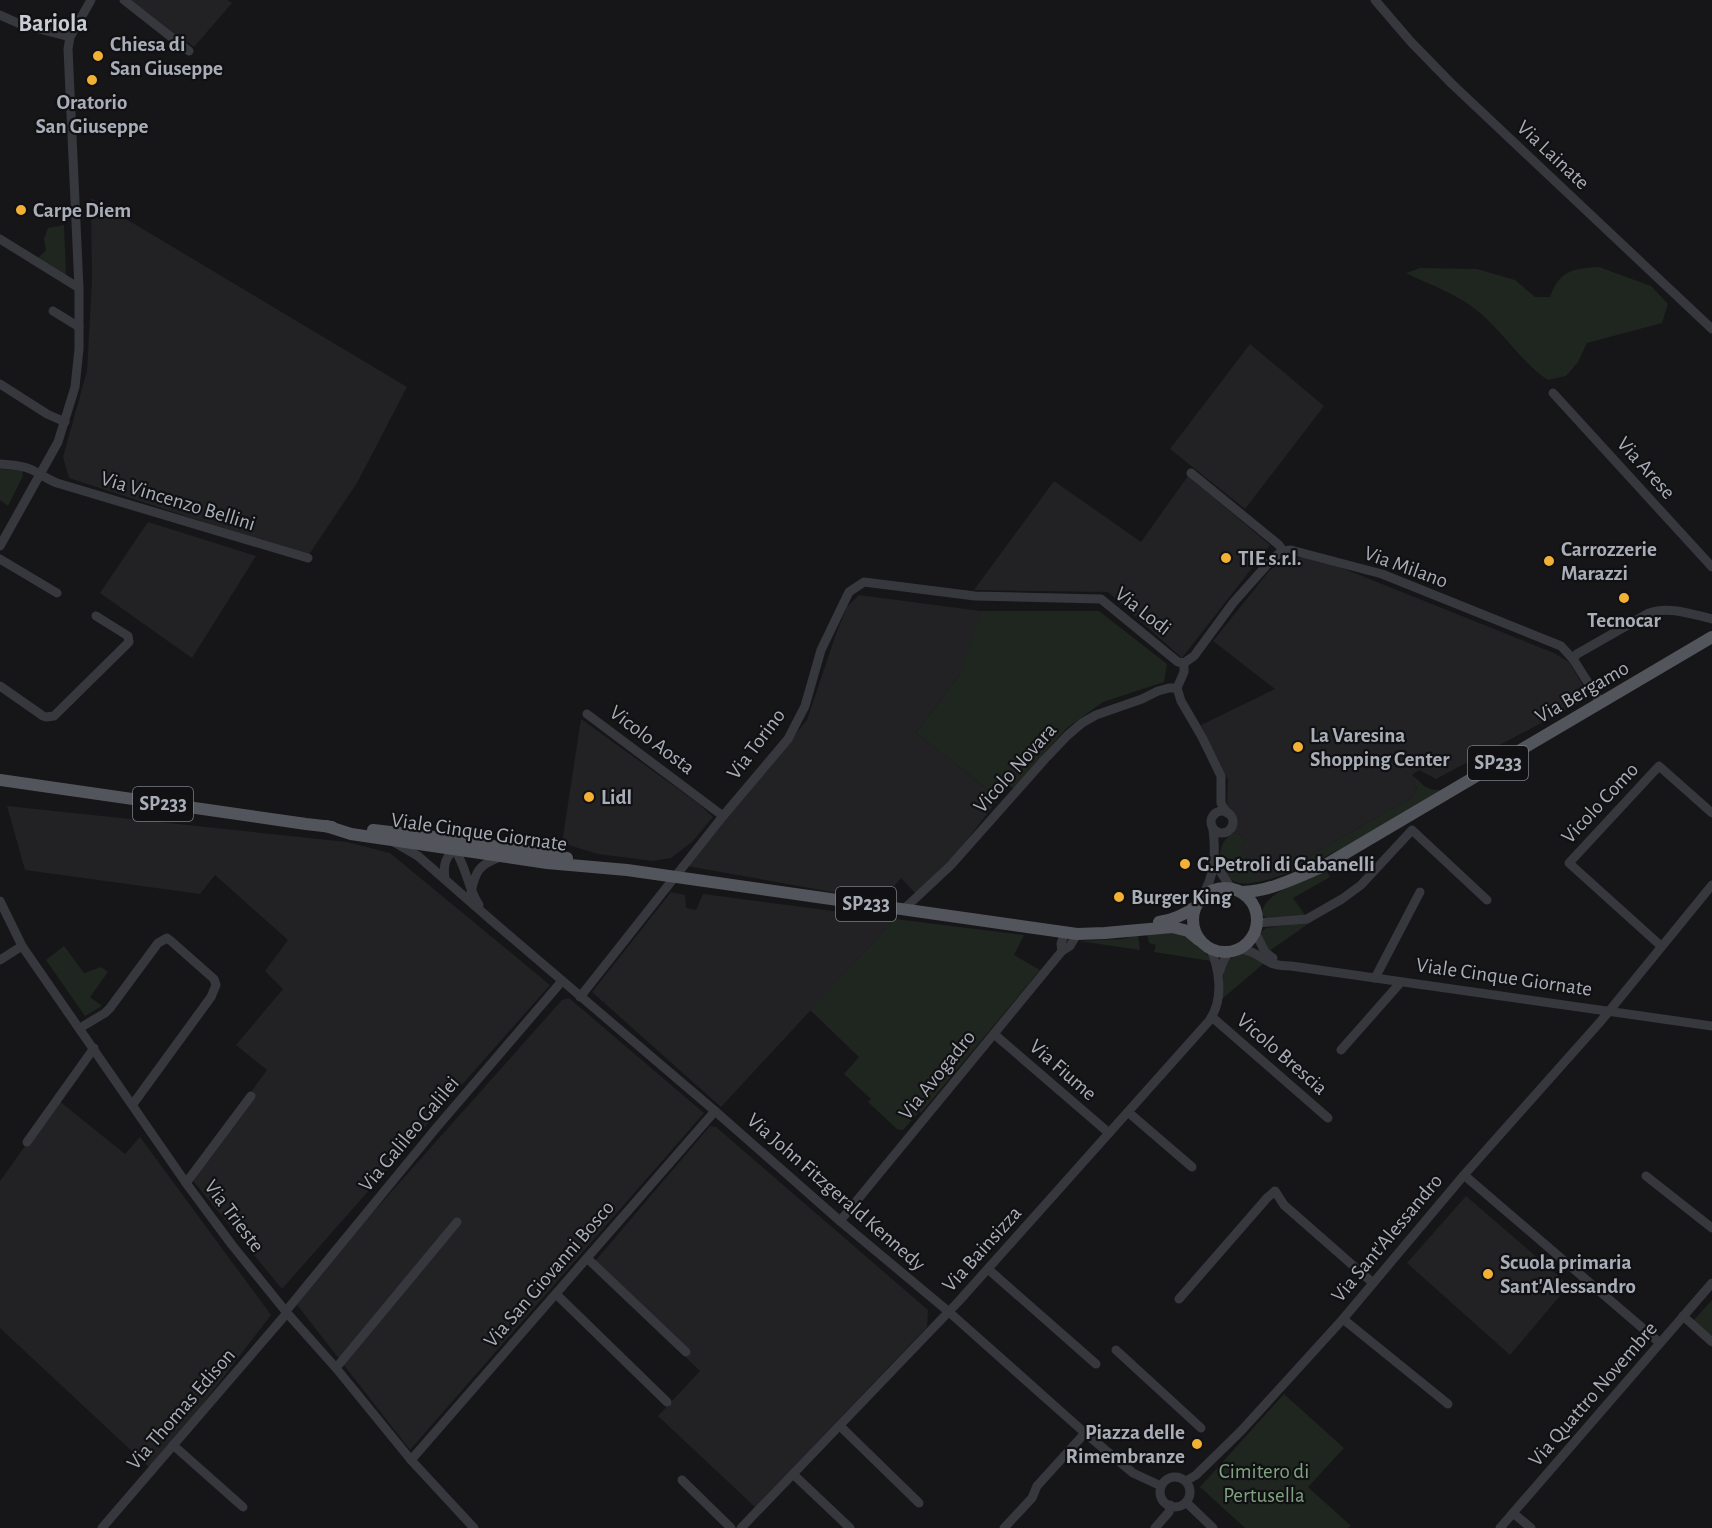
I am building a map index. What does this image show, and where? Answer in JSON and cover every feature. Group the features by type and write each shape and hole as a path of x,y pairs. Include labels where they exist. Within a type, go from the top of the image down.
{"main road":[{"name":"Via Bergamo","path":"1237,890 1250,892 1282,884 1322,867 1712,637"},
{"name":"Viale Cinque Giornate","path":"0,780 394,836 549,854 627,870"},
{"name":"Viale Cinque Giornate","path":"394,836 502,856 627,870 1071,933 1105,933 1172,927 1188,931 1199,940"},
{"name":"Via Bergamo","path":"1257,924 1259,906 1265,897 1282,884"},
{"name":"SP233","path":"1198,903 1215,889 1237,890"},
{"path":"1237,890 1251,900 1257,924"},
{"name":"Viale Cinque Giornate","path":"1105,933 1172,920 1186,914 1198,903"},
{"path":"1198,903 1193,914 1193,927 1199,940"},
{"name":"SP233","path":"1199,940 1210,948 1222,952 1234,950 1251,939 1257,924"}],"street":[{"path":"0,546 58,442 75,387 79,288 68,49 70,37 91,0"},
{"path":"124,0 189,51"},
{"name":"Via Lainate","path":"1375,0 1410,42 1452,84 1712,329"},
{"path":"0,15 20,24 70,37"},
{"path":"0,239 79,288"},
{"path":"53,311 79,327"},
{"path":"0,384 65,422"},
{"name":"Via Arese","path":"1553,393 1712,567"},
{"name":"Via Vincenzo Bellini","path":"0,464 31,469 57,483 308,558"},
{"path":"1191,473 1279,545 1283,551 1273,558 1253,580 1194,656 1184,663 1184,672 1176,688 1221,776 1221,803 1231,816 1233,823 1230,830 1221,837 1215,849"},
{"name":"Via Milano","path":"1283,551 1300,551 1382,574 1561,646 1573,659 1601,703"},
{"path":"0,558 57,593"},
{"name":"Via Lodi","path":"856,586 864,582 975,596 1101,599 1173,658 1184,663"},
{"name":"Via Torino","path":"580,997 723,816 788,739 805,706 821,650 849,592 856,586"},
{"path":"1573,659 1577,654 1658,609 1712,619"},
{"path":"0,686 43,716 54,716 129,642 128,636 96,616"},
{"name":"Vicolo Novara","path":"904,909 951,865 1045,759 1082,723 1096,715 1158,691 1176,688"},
{"name":"Vicolo Aosta","path":"587,714 723,816"},
{"name":"Vicolo Como","path":"1661,946 1569,863 1659,766 1712,813"},
{"path":"1198,903 1209,886 1214,862 1215,849 1211,823 1220,795"},
{"path":"1212,817 1220,812 1227,813"},
{"path":"1213,829 1218,833 1227,832"},
{"path":"1257,924 1307,919 1342,899 1364,882 1412,830 1487,900"},
{"name":"Via John Fitzgerald Kennedy","path":"394,836 840,1221 949,1312 1085,1433 1133,1473 1161,1486"},
{"path":"445,879 443,868 445,860 460,846 533,855 549,854"},
{"name":"Via John Fitzgerald Kennedy","path":"455,849 460,857 471,892 490,919"},
{"path":"471,892 475,876 480,869 487,862 502,856"},
{"path":"1214,862 1237,890"},
{"name":"Via Sant'Alessandro","path":"1186,1481 1196,1475 1241,1431 1343,1319 1464,1175 1608,1011 1712,885"},
{"path":"1375,978 1420,892"},
{"name":"Via Trieste","path":"0,900 22,946 226,1237 411,1460 474,1528"},
{"name":"Viale Cinque Giornate","path":"1257,924 1265,952 1270,957 1292,966"},
{"name":"Via Avogadro","path":"840,1221 1062,951 1061,944 1071,933"},
{"path":"80,1028 110,1008 162,939 167,938 171,941 214,979 216,985 211,997 133,1104"},
{"path":"0,960 22,946"},
{"name":"Via Bainsizza","path":"1210,948 1219,976"},
{"name":"Viale Cinque Giornate","path":"1234,950 1251,951 1279,966 1712,1026"},
{"name":"Via Bainsizza","path":"741,1528 949,1312 1212,1017 1217,1003 1219,976 1223,962 1234,950"},
{"name":"Via Galileo Galilei","path":"286,1312 436,1127 562,981"},
{"path":"1341,1050 1401,982"},
{"name":"Vicolo Brescia","path":"1212,1017 1328,1118"},
{"name":"Via Fiume","path":"994,1034 1109,1133"},
{"path":"27,1142 94,1048"},
{"path":"186,1183 251,1096"},
{"name":"Via San Giovanni Bosco","path":"411,1460 715,1111"},
{"path":"1128,1112 1192,1167"},
{"path":"1464,1175 1660,1343"},
{"path":"1646,1176 1712,1228"},
{"path":"1179,1299 1275,1191 1284,1205 1373,1283"},
{"path":"336,1368 457,1222"},
{"path":"587,1258 686,1352"},
{"path":"988,1269 1096,1364"},
{"name":"Via Quattro Novembre","path":"1500,1528 1712,1283"},
{"path":"556,1294 667,1402"},
{"name":"Via Thomas Edison","path":"102,1528 286,1312"},
{"path":"1683,1316 1712,1342"},
{"path":"1343,1319 1448,1404"},
{"path":"1116,1350 1201,1428"},
{"path":"840,1426 919,1503"},
{"path":"1004,1528 1032,1498 1037,1486 1085,1433"},
{"path":"173,1445 243,1507"},
{"path":"794,1474 850,1528"},
{"path":"1171,1477 1186,1481 1190,1490 1186,1502 1179,1506 1170,1505 1162,1499 1161,1486 1164,1482 1171,1477"},
{"path":"682,1480 731,1528"},
{"path":"1186,1502 1213,1528"},
{"path":"1155,1528 1169,1512 1170,1505"},
{"path":"1513,1513 1531,1528"}],"shaded area":[{"path":"131,0 227,0 232,3 194,47"},
{"path":"91,198 407,387 357,483 308,556 69,478 63,457 87,371 92,281"},
{"path":"1250,344 1324,406 1245,509 1170,449"},
{"path":"1188,476 1270,545 1182,658 1108,592 974,590 1054,481 1141,542"},
{"path":"148,522 256,556 192,658 100,593"},
{"path":"1312,556 1554,653 1569,662 1590,697 1436,779 1419,770 1412,775 1417,789 1413,797 1276,875 1256,880 1239,846 1245,843 1242,836 1234,833 1227,801 1228,780 1201,725 1275,689 1213,641 1270,570 1289,559"},
{"path":"859,595 981,611 960,674 916,733 999,798 958,852 915,893 901,878 882,901 687,866 807,720 847,607"},
{"path":"581,719 699,804 713,817 692,842 671,858 653,861 598,854 562,843"},
{"path":"7,806 347,842 390,853 550,985 282,1289 189,1176 267,1070 236,1045 283,989 265,971 288,940 215,875 200,894 25,870"},
{"path":"671,892 685,895 686,908 696,910 703,894 895,919 721,1107 592,992"},
{"path":"569,998 704,1113 410,1450 294,1301 562,1000"},
{"path":"58,1100 125,1154 140,1137 271,1315 152,1470 0,1328 0,1181"},
{"path":"710,1126 716,1127 928,1310 927,1327 755,1507 658,1416 700,1371 591,1266"},
{"name":"Scuola primaria Sant'Alessandro","path":"1466,1196 1569,1285 1510,1355 1407,1263"}],"green space":[{"path":"64,225 66,275 38,258 46,250 44,239 48,228"},
{"path":"1599,267 1651,286 1668,304 1662,323 1587,343 1578,362 1566,376 1548,380 1529,365 1488,320 1471,306 1406,273 1420,268 1477,269 1515,280 1535,297 1550,297 1563,276 1582,268"},
{"path":"0,469 22,471 23,476 8,506 0,500"},
{"path":"981,611 1099,611 1167,664 1164,682 1103,702 1067,728 1014,788 1005,785 999,798 916,733 960,674"},
{"path":"1412,775 1428,788 1443,790 1340,849 1286,874 1259,882 1240,883 1225,873 1220,855 1222,846 1226,839 1234,833 1242,836 1245,843 1240,846 1256,879 1276,875 1413,797 1417,789"},
{"path":"1327,872 1330,877 1293,898 1305,915 1267,918 1262,915 1264,907 1277,893"},
{"path":"895,919 1024,935 1014,955 1040,970 921,1113 919,1112 903,1130 897,1129 868,1102 871,1099 844,1074 859,1057 810,1010"},
{"path":"1307,922 1308,924 1268,952 1264,946 1261,932 1266,928"},
{"path":"1170,933 1194,942 1211,961 1154,952 1156,945 1149,943 1147,934"},
{"path":"1138,935 1140,950 1079,941 1122,939"},
{"path":"64,946 84,973 101,967 108,972 90,997 102,1006 85,1016 46,960"},
{"path":"1246,953 1263,961 1262,965 1222,999 1223,976 1227,964 1237,955"},
{"path":"1712,1300 1712,1338 1693,1321"},
{"name":"Cimitero di Pertusella","path":"1284,1394 1344,1448 1308,1487 1351,1526 1348,1528 1245,1528 1200,1487"}],"place":[{"name":"Chiesa di San Giuseppe","path":"98,56"},
{"name":"Oratorio San Giuseppe","path":"92,80"},
{"name":"Carpe Diem","path":"21,210"},
{"name":"TIE s.r.l.","path":"1226,558"},
{"name":"Carrozzerie Marazzi","path":"1549,561"},
{"name":"Tecnocar","path":"1624,598"},
{"name":"La Varesina Shopping Center","path":"1298,747"},
{"name":"Lidl","path":"589,797"},
{"name":"G.Petroli di Gabanelli","path":"1185,864"},
{"name":"Burger King","path":"1119,897"},
{"name":"Scuola primaria Sant'Alessandro","path":"1488,1274"},
{"name":"Piazza delle Rimembranze","path":"1197,1444"}],"district":[{"name":"Bariola","path":"53,24"}]}
